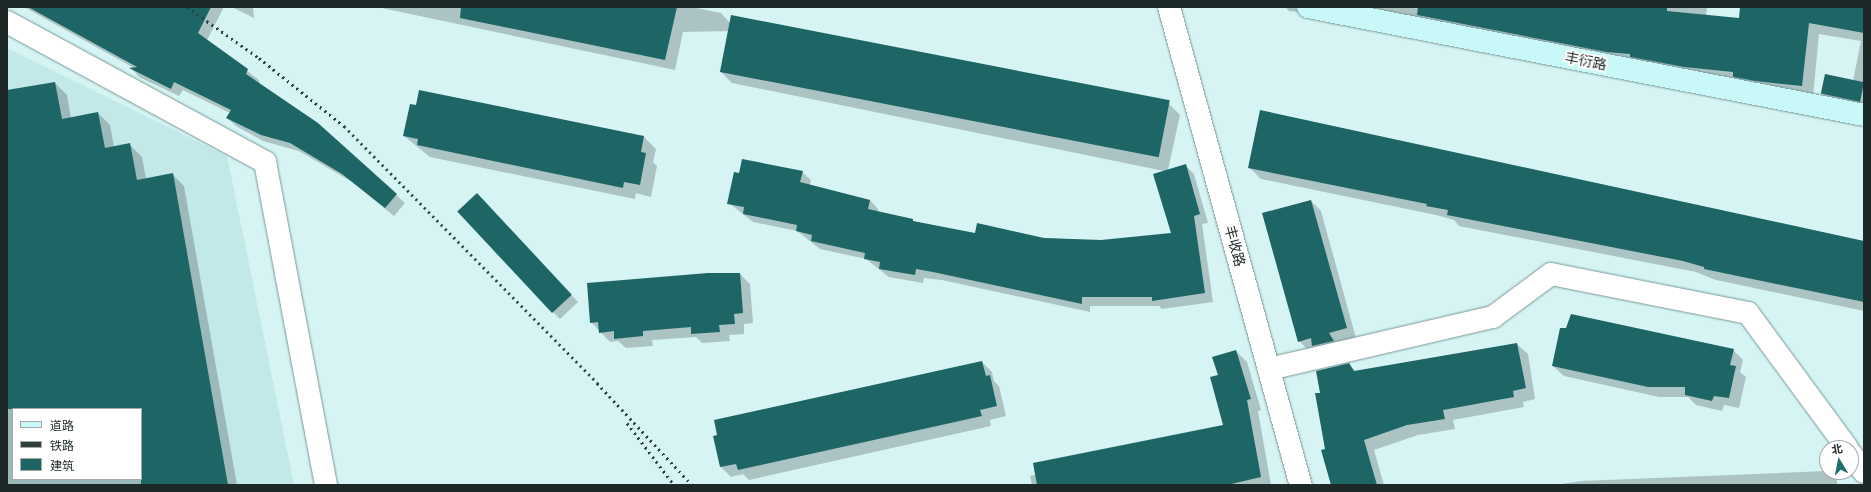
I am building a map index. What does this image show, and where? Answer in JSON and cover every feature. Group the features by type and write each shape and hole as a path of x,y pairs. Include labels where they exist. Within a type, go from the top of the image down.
{"street":[{"name":"丰收路","path":"1169,7 1301,485"},
{"name":"丰衍路","path":"1308,7 1864,115"},
{"path":"7,22 265,162 326,485"},
{"path":"1269,369 1494,317 1551,274 1748,313 1841,440"}],"shaded area":[{"path":"7,48 227,156 294,485 7,485"}],"building":[{"path":"28,7 211,7 198,33 248,69 246,74 318,123 397,194 385,208 342,174 290,143 261,135 226,118 231,110 174,82 171,89 129,68 137,67"},
{"path":"461,7 677,7 665,60 460,18"},
{"path":"1418,7 1667,7 1667,11 1739,18 1740,7 1864,7 1864,33 1809,23 1802,86 1733,77 1733,72 1684,67 1630,57 1630,54 1606,52 1417,15"},
{"path":"731,15 1170,100 1159,157 720,72"},
{"path":"1825,74 1864,82 1860,102 1821,94"},
{"path":"55,82 62,119 98,112 105,148 130,143 137,180 173,173 228,485 141,485 142,408 7,409 7,90"},
{"path":"419,90 644,136 641,152 646,153 640,185 624,182 623,188 417,145 418,139 403,136 410,104 416,105"},
{"path":"1260,110 1864,241 1864,302 1704,269 1704,267 1683,261 1447,215 1448,210 1426,206 1427,204 1248,168"},
{"path":"742,159 803,171 800,182 870,200 868,209 913,219 913,221 975,233 977,223 1044,238 1101,240 1171,233 1153,174 1186,164 1200,214 1194,216 1205,293 1152,301 1152,297 1082,297 1082,304 916,269 915,275 879,269 880,262 864,259 865,253 811,241 812,235 796,231 797,225 743,214 744,207 727,204 734,172 739,173"},
{"path":"477,193 572,295 552,313 457,211"},
{"path":"1311,200 1347,328 1329,333 1334,341 1312,346 1311,338 1298,342 1262,213"},
{"path":"708,273 740,273 743,313 734,314 735,324 719,325 720,332 691,334 691,327 643,331 643,336 614,339 614,331 599,333 598,322 590,323 587,283"},
{"path":"1571,314 1734,349 1730,365 1736,366 1729,398 1714,396 1712,401 1685,395 1685,387 1648,387 1552,366 1560,328 1566,328"},
{"path":"1517,343 1526,388 1513,391 1514,397 1443,410 1445,419 1407,425 1364,440 1377,485 1331,485 1321,450 1325,449 1315,393 1320,393 1316,371 1349,363 1354,371"},
{"path":"1236,350 1251,399 1247,400 1261,477 1227,485 1037,485 1033,463 1223,425 1210,377 1218,375 1212,357"},
{"path":"982,361 986,376 990,375 997,406 980,410 982,416 738,470 736,464 720,467 713,436 717,435 714,420"}],"railway":[{"path":"187,7 259,58 344,126 597,383 692,485"},
{"path":"627,423 674,485"}]}
